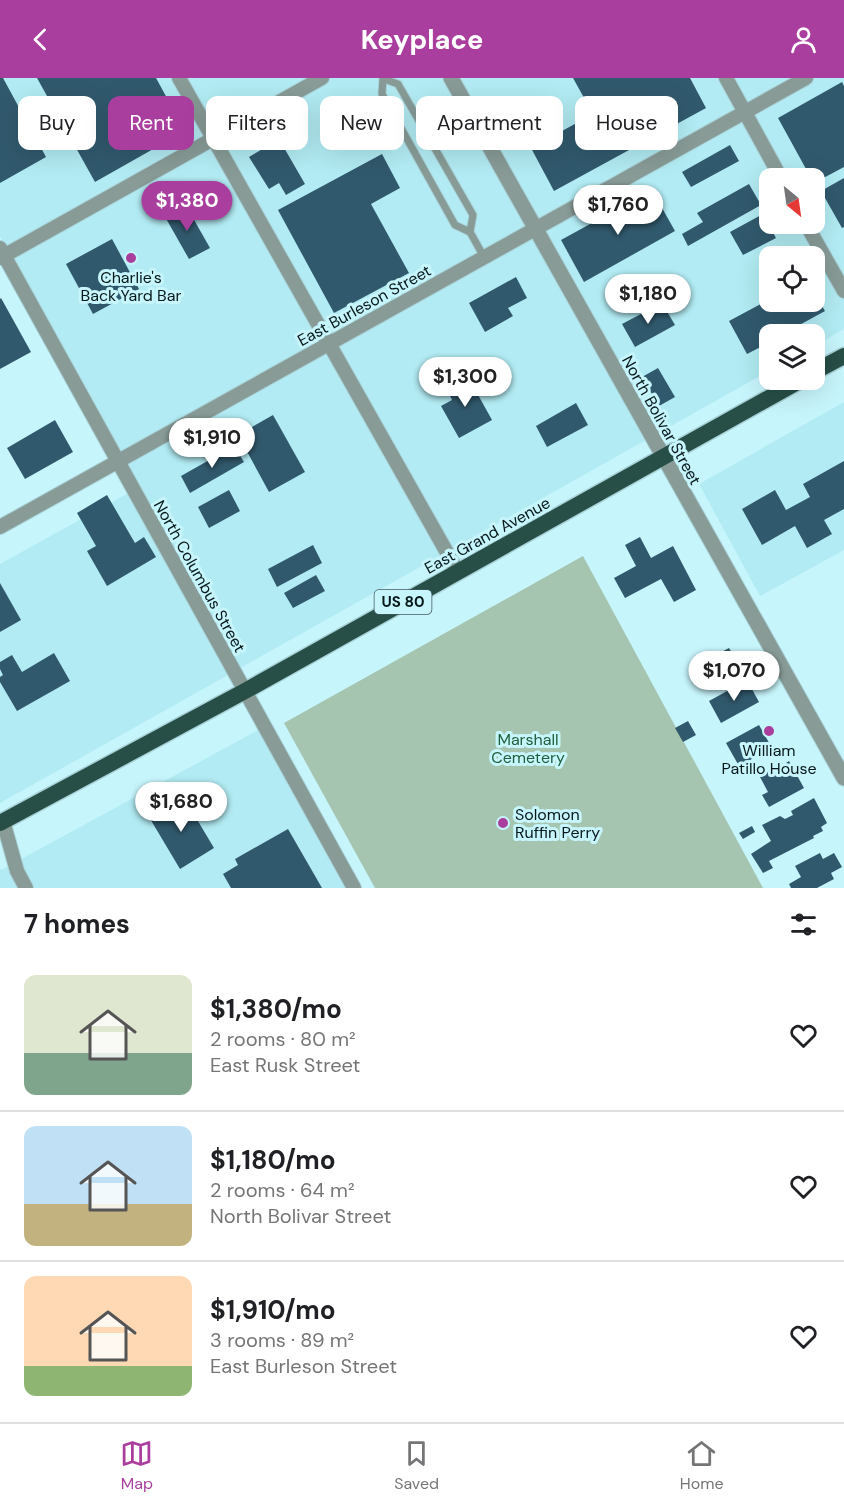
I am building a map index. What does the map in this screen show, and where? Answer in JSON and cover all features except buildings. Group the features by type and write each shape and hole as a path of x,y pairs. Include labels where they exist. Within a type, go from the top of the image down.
{"highway":[{"path":"825,366 844,356"},
{"name":"East Grand Avenue","path":"1,818 245,691 783,390"}],"street":[{"path":"179,78 206,126"},
{"path":"290,96 322,78"},
{"name":"North Bolivar Street","path":"451,78 844,778"},
{"path":"726,78 776,168"},
{"name":"East Burleson Street","path":"0,527 806,78"},
{"path":"1,253 206,143"},
{"path":"219,150 458,572"},
{"path":"812,234 844,291"},
{"name":"North Columbus Street","path":"1,253 354,888"},
{"path":"1,818 16,871 26,888"}],"lane":[{"path":"470,232 473,215 399,84 383,79 381,94 454,225 470,232 484,257"}],"shaded area":[{"path":"0,78 844,78 844,329 825,340 825,324 759,324 759,377 0,803 0,564 139,487 0,236"},
{"path":"844,402 844,550 760,596 699,484"},
{"path":"260,729 345,888 0,888 0,868 1,870"}],"green space":[{"name":"Marshall Cemetery","path":"583,556 763,888 375,888 284,723"}],"place":[{"name":"Charlie's Back Yard Bar","path":"131,258"},
{"name":"William Patillo House","path":"769,731"},
{"name":"Solomon Ruffin Perry","path":"503,823"}]}
